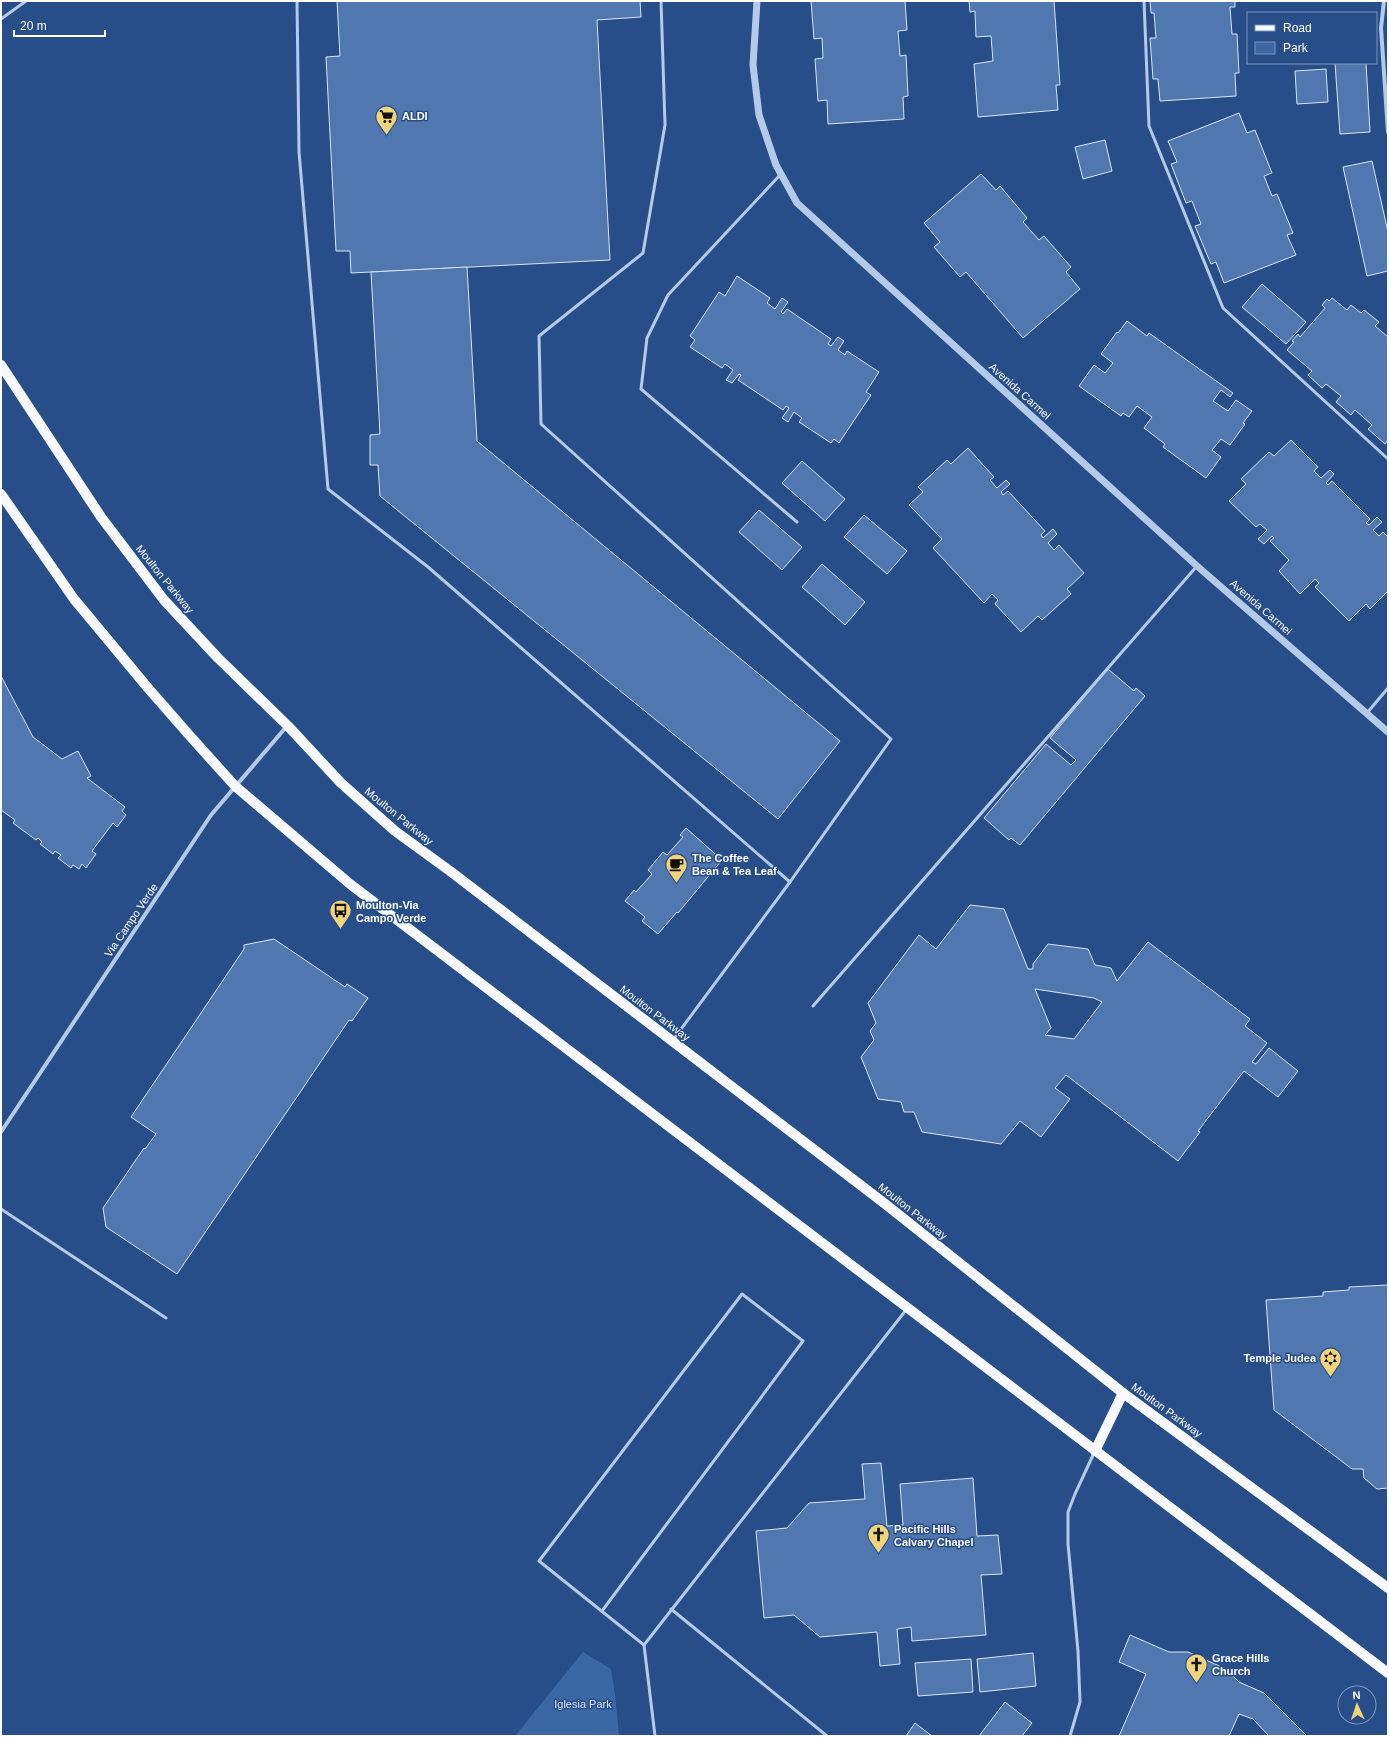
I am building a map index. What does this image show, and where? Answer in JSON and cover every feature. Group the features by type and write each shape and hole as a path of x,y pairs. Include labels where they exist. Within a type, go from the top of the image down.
{"main road":[{"name":"Moulton Parkway","path":"1,365 100,517 164,600 218,658 288,726 341,783 395,831 450,871 884,1203 1123,1393 1388,1588"},
{"path":"1,494 79,605 148,688 235,786 350,884 1388,1673"},
{"path":"1095,1451 1123,1393"}],"street":[{"name":"Avenida Carmel","path":"757,1 753,65 759,115 776,165 796,203 1197,566 1388,732"},
{"path":"1384,1 1381,28 1388,132"},
{"name":"Via Campo Verde","path":"1,1132 211,815 288,726"}],"lane":[{"path":"1,19 26,1"},
{"path":"297,1 300,152 328,489 428,567 790,882"},
{"path":"661,1 665,125 643,253 539,336 542,424 891,739 790,882 672,1042"},
{"path":"1144,1 1149,126 1223,308 1388,459"},
{"path":"781,173 668,295 647,338 641,389 797,522"},
{"path":"813,1006 1197,566"},
{"path":"1366,714 1388,688"},
{"path":"1,1209 166,1318"},
{"path":"602,1611 803,1341 742,1294 539,1561 644,1645"},
{"path":"655,1736 644,1645 907,1308"},
{"path":"1070,1736 1080,1702 1078,1651 1068,1544 1068,1512 1095,1451"},
{"path":"671,1609 827,1736"}],"green space":[{"name":"Iglesia Park","path":"583,1652 611,1669 619,1736 515,1736"}],"building":[{"path":"337,1 640,1 641,17 597,20 610,260 351,273 350,251 336,251 326,57 340,56"},
{"path":"811,1 905,1 907,30 898,31 900,56 906,55 908,96 903,97 904,119 828,124 827,100 818,101 815,59 823,58 822,38 814,39"},
{"path":"969,1 1054,1 1060,85 1056,85 1058,110 978,117 974,64 993,61 991,36 976,37 975,11 970,12"},
{"path":"1150,1 1235,1 1235,7 1230,7 1232,34 1237,34 1239,73 1235,73 1236,96 1160,101 1158,79 1153,79 1150,38 1156,38 1154,13 1151,13"},
{"path":"1335,64 1366,64 1370,132 1340,134"},
{"path":"1326,69 1328,102 1297,104 1295,71"},
{"path":"1239,113 1247,133 1255,130 1272,173 1264,176 1272,196 1277,194 1293,233 1287,235 1296,255 1224,283 1216,262 1211,264 1195,226 1201,224 1192,201 1186,203 1171,164 1177,162 1168,141"},
{"path":"1105,140 1112,171 1083,179 1075,147"},
{"path":"1372,161 1388,232 1388,271 1367,276 1343,167"},
{"path":"981,174 996,190 1000,186 1027,218 1023,222 1039,240 1044,236 1071,267 1066,272 1080,289 1023,338 966,272 960,277 934,247 940,242 924,223"},
{"path":"467,267 477,441 840,741 778,819 380,496 378,465 370,465 370,435 380,434 371,272"},
{"path":"737,276 770,298 767,303 775,309 782,298 788,302 781,312 783,314 787,309 831,339 828,344 831,346 838,337 844,341 838,350 845,355 847,351 879,372 866,392 871,395 839,443 834,439 831,443 799,422 802,418 794,412 788,422 782,418 789,408 786,406 783,410 738,380 741,375 739,374 732,383 726,380 733,370 725,364 722,368 690,347 695,340 690,336 719,292 725,296"},
{"path":"1262,284 1306,322 1286,344 1242,307"},
{"path":"1332,298 1347,310 1351,305 1361,313 1364,310 1379,322 1375,326 1388,337 1388,440 1385,444 1368,429 1372,425 1355,410 1351,415 1336,402 1341,396 1326,384 1322,388 1308,375 1312,371 1287,350 1294,342 1292,341 1298,334 1300,337 1325,308 1322,305 1327,299 1329,301"},
{"path":"1127,321 1147,336 1149,333 1233,393 1230,397 1221,390 1213,401 1228,411 1236,400 1252,411 1230,445 1221,439 1212,450 1221,457 1206,478 1163,447 1165,444 1144,428 1152,417 1137,406 1129,417 1123,413 1121,416 1079,386 1094,365 1105,373 1113,363 1101,354"},
{"path":"1291,440 1318,467 1314,471 1321,478 1330,470 1334,474 1326,483 1328,485 1332,481 1370,519 1366,523 1369,525 1377,517 1382,522 1373,530 1379,536 1383,532 1388,537 1388,591 1370,609 1366,604 1349,621 1315,587 1319,583 1315,579 1300,594 1279,571 1289,560 1270,541 1274,538 1272,536 1264,544 1258,539 1267,530 1260,524 1256,527 1229,501 1246,484 1241,479 1269,452 1274,456"},
{"path":"968,448 994,477 990,480 997,488 1006,480 1010,484 1001,492 1003,495 1008,491 1045,531 1041,535 1043,538 1053,529 1057,534 1048,543 1054,550 1059,545 1084,573 1067,589 1071,594 1042,620 1038,616 1021,632 995,604 998,600 992,594 984,603 933,548 942,539 909,505 923,492 918,487 947,460 951,464"},
{"path":"802,461 845,499 825,521 782,483"},
{"path":"759,510 802,547 782,570 739,532"},
{"path":"864,515 907,551 887,574 844,537"},
{"path":"822,564 865,602 845,625 802,587"},
{"path":"1108,669 1134,691 1136,688 1145,696 1020,845 1011,838 1009,840 984,818 1046,744 1071,765 1076,760 1050,738"},
{"path":"1,676 33,737 62,759 78,751 91,776 87,778 125,807 122,811 126,815 117,827 113,823 92,851 96,854 86,868 82,864 79,869 73,865 71,868 58,858 61,855 55,851 53,854 40,844 42,842 38,838 36,840 13,823 15,820 1,810"},
{"path":"686,828 722,860 678,913 677,912 658,934 642,921 645,917 625,901 634,890 636,892 652,874 648,870 663,852 667,855 683,837 680,835"},
{"path":"970,905 1004,909 1028,969 1033,969 1033,964 1048,944 1088,949 1095,965 1111,968 1117,981 1148,942 1250,1019 1245,1026 1267,1043 1252,1062 1256,1064 1269,1048 1298,1071 1278,1097 1244,1071 1198,1131 1200,1132 1178,1161 1066,1075 1055,1088 1070,1099 1041,1137 1020,1121 1001,1144 922,1132 914,1112 904,1112 901,1102 878,1099 861,1057 874,1040 870,1031 876,1023 868,1003 919,935 936,949","holes":["1035,989 1094,998 1102,1002 1074,1039 1045,1035 1051,1028"]},
{"path":"274,939 345,987 347,984 368,998 352,1021 349,1020 177,1274 106,1227 103,1208 144,1148 145,1149 156,1134 131,1117 244,949 244,945"},
{"name":"Temple Judea","path":"1388,1285 1388,1488 1377,1489 1364,1478 1363,1469 1352,1469 1274,1410 1266,1300 1323,1296 1323,1292 1349,1290 1349,1287"},
{"name":"Pacific Hills Calvary Chapel","path":"881,1463 887,1526 903,1525 900,1484 973,1478 977,1536 998,1535 1002,1574 981,1575 986,1635 912,1641 911,1627 897,1629 900,1664 880,1666 877,1632 820,1637 794,1615 764,1618 756,1531 787,1528 809,1503 865,1499 862,1464"},
{"name":"Grace Hills Church","path":"1130,1635 1169,1652 1188,1652 1226,1669 1239,1682 1264,1693 1307,1736 1269,1736 1253,1719 1239,1714 1229,1736 1119,1736 1146,1674 1119,1662"},
{"path":"1033,1653 1036,1686 980,1692 977,1659"},
{"path":"971,1659 973,1692 918,1696 915,1663"},
{"path":"1005,1702 1032,1723 1022,1736 979,1736"},
{"path":"915,1723 932,1736 906,1736"}],"place":[{"name":"ALDI","path":"386,136"},
{"name":"The Coffee Bean & Tea Leaf","path":"677,884"},
{"name":"Moulton-Via Campo Verde","path":"341,930"},
{"name":"Temple Judea","path":"1331,1378"},
{"name":"Pacific Hills Calvary Chapel","path":"879,1554"},
{"name":"Grace Hills Church","path":"1196,1684"}]}
